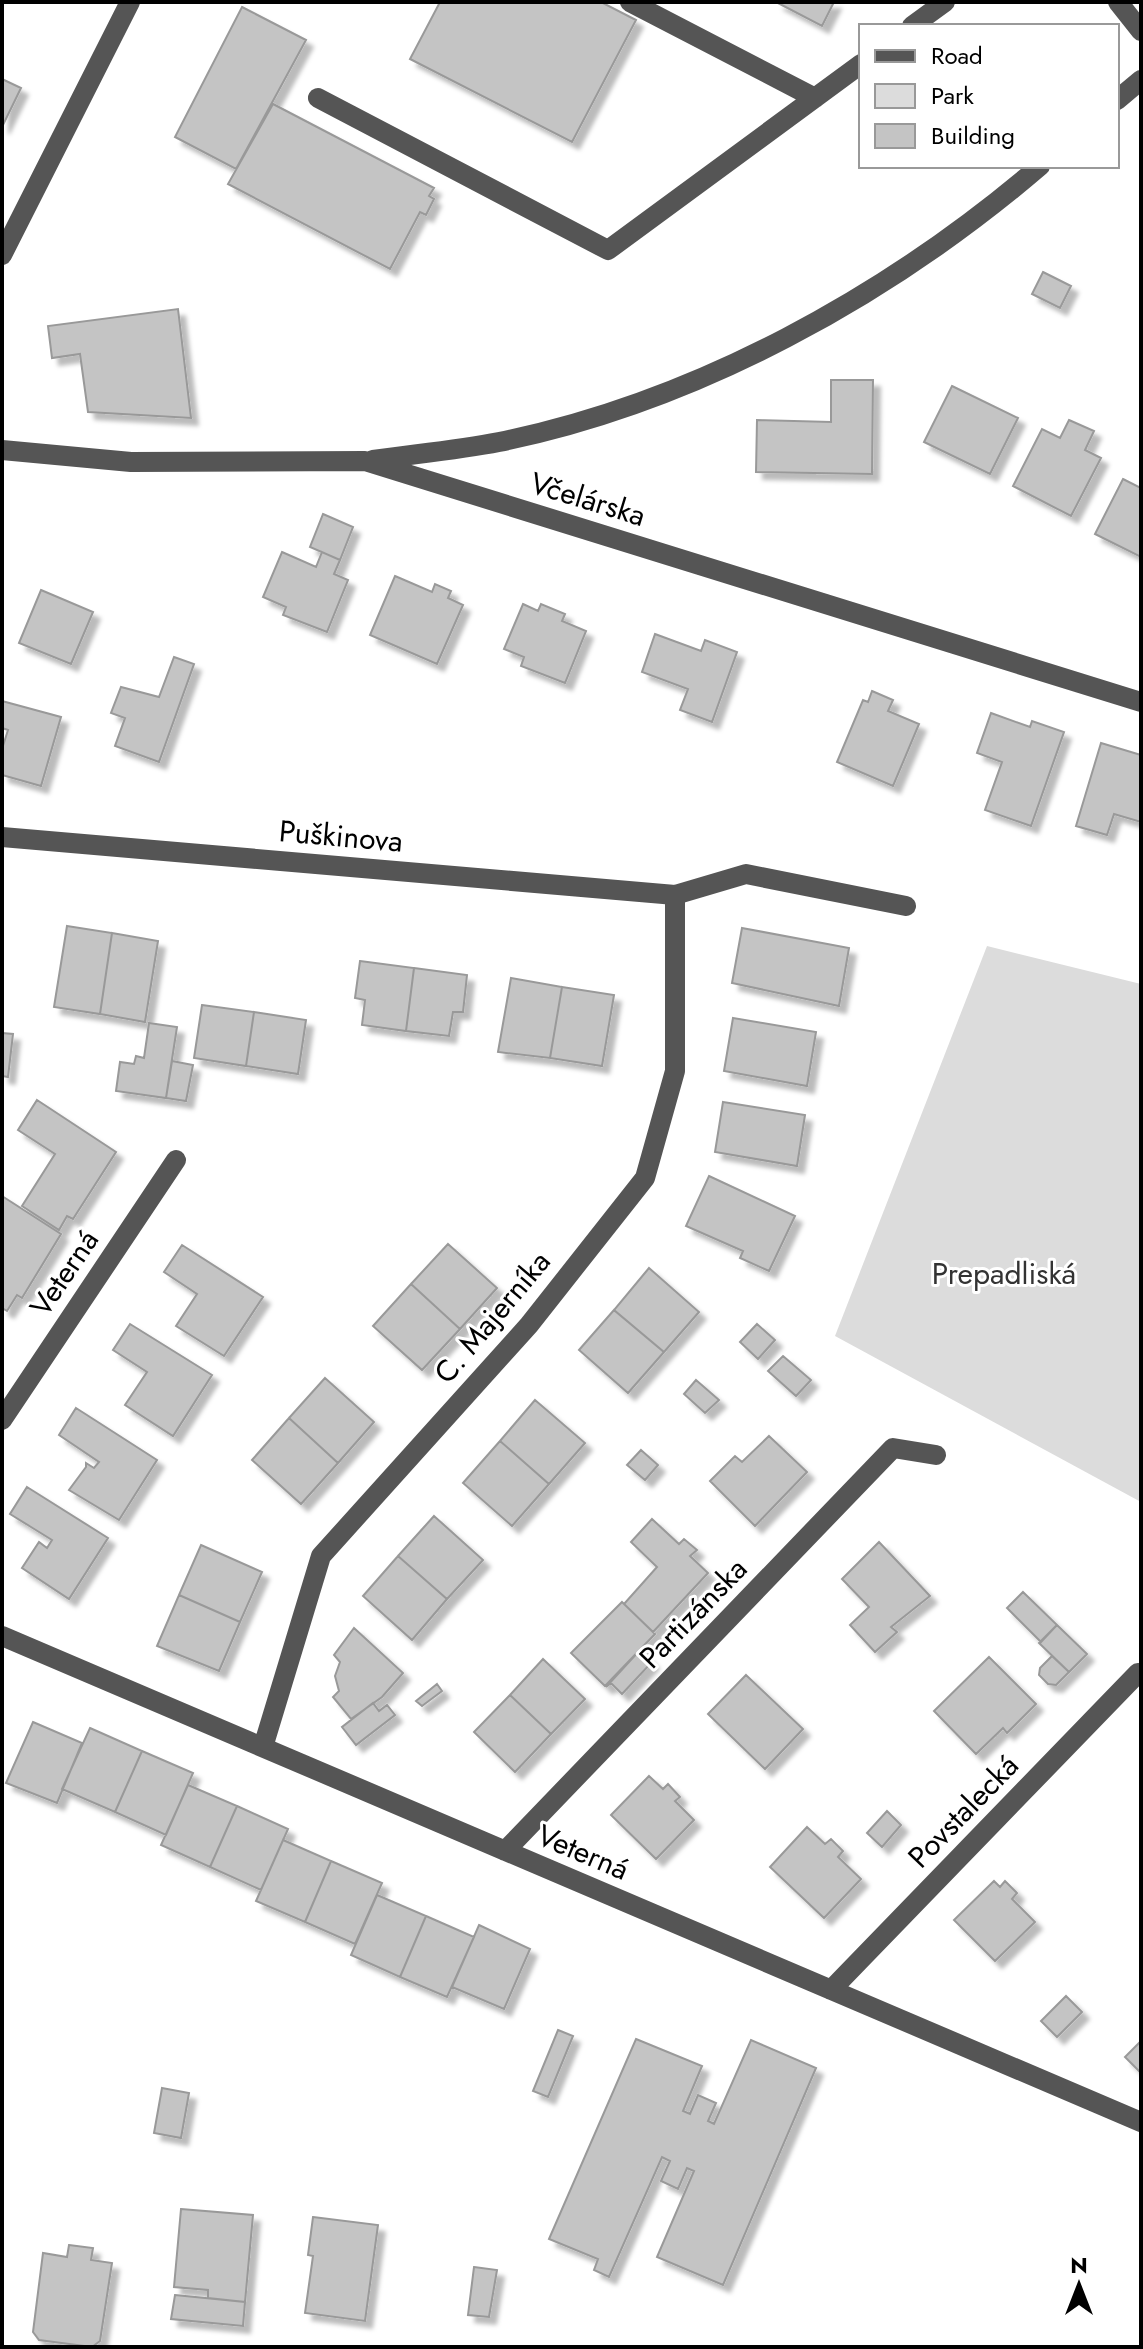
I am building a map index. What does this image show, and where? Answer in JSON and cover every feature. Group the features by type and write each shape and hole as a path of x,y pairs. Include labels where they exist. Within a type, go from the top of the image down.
{"street":[{"path":"2,255 130,2"},
{"path":"630,2 815,98"},
{"path":"915,24 945,2"},
{"path":"1118,2 1141,31"},
{"path":"318,98 608,250 859,65"},
{"path":"1119,98 1141,80"},
{"path":"365,461 500,442 609,411 712,373 817,320 923,254 1037,168"},
{"name":"Včelárska","path":"2,450 131,462 365,461 1141,702"},
{"name":"Puškinova","path":"2,837 675,895"},
{"path":"675,895 746,874 906,906"},
{"name":"C. Majerníka","path":"263,1747 321,1556 529,1325 645,1178 675,1071 675,895"},
{"name":"Veterná","path":"2,1420 176,1160"},
{"name":"Partizánska","path":"505,1851 893,1448 936,1455"},
{"name":"Veterná","path":"2,1636 1141,2122"},
{"name":"Povstalecká","path":"831,1990 1138,1673"}],"green space":[{"name":"Prepadliská","path":"987,946 1141,984 1141,1502 835,1336"}],"building":[{"path":"440,2 601,2 636,20 572,142 410,59"},
{"path":"776,2 834,2 822,26"},
{"path":"242,7 306,40 236,169 175,137"},
{"path":"2,79 21,88 2,127"},
{"path":"273,104 434,188 429,196 434,199 426,215 420,212 390,269 228,184"},
{"path":"1043,272 1071,286 1060,308 1032,294"},
{"path":"178,309 191,418 88,412 80,354 52,358 48,326"},
{"path":"831,380 873,380 872,474 756,472 757,420 831,422"},
{"path":"952,386 1018,418 990,474 924,442"},
{"path":"1069,420 1094,431 1085,450 1101,458 1071,516 1013,486 1042,429 1060,438"},
{"path":"1123,479 1141,488 1141,557 1095,534"},
{"path":"323,514 353,527 340,560 310,547"},
{"path":"282,552 316,567 322,552 340,560 334,574 348,580 327,632 283,615 286,607 263,597"},
{"path":"395,576 432,592 435,584 451,591 448,598 463,605 437,664 370,635"},
{"path":"41,590 93,612 71,664 19,643"},
{"path":"523,604 538,611 541,604 565,614 562,621 586,631 565,683 521,666 524,657 504,649"},
{"path":"655,634 701,651 705,640 737,652 712,722 680,710 688,689 642,672"},
{"path":"174,657 194,664 159,762 115,746 125,718 111,713 121,687 159,697"},
{"path":"872,691 893,700 888,711 919,724 893,786 837,762 863,700 868,702"},
{"path":"2,701 61,717 41,786 2,775 2,749 8,730 2,728"},
{"path":"991,713 1030,727 1032,721 1064,732 1031,826 985,810 1002,762 977,753"},
{"path":"1101,743 1141,755 1141,822 1114,814 1107,835 1076,826"},
{"path":"67,926 112,933 100,1014 54,1007"},
{"path":"742,928 849,948 839,1006 732,983"},
{"path":"112,933 158,941 145,1022 100,1014"},
{"path":"360,961 414,968 406,1031 362,1025 365,1000 355,998"},
{"path":"414,968 467,975 463,1012 453,1012 449,1036 406,1031"},
{"path":"511,978 562,987 550,1058 498,1052"},
{"path":"562,987 614,995 602,1066 550,1058"},
{"path":"202,1005 254,1012 246,1066 194,1058"},
{"path":"254,1012 306,1020 298,1074 246,1066"},
{"path":"733,1018 816,1032 807,1086 724,1071"},
{"path":"149,1023 177,1027 166,1098 116,1091 120,1062 134,1064 136,1056 144,1058"},
{"path":"2,1033 13,1034 8,1077 2,1076"},
{"path":"172,1061 193,1065 186,1101 166,1098"},
{"path":"37,1100 116,1152 73,1219 67,1216 59,1230 22,1206 55,1154 18,1130"},
{"path":"723,1102 805,1115 797,1166 715,1152"},
{"path":"709,1176 795,1216 769,1271 740,1258 743,1251 686,1226"},
{"path":"2,1196 61,1234 22,1298 17,1295 7,1311 2,1308"},
{"path":"448,1244 497,1288 460,1329 411,1284"},
{"path":"182,1245 263,1297 224,1356 176,1326 197,1294 164,1272"},
{"path":"649,1268 699,1312 664,1352 614,1310"},
{"path":"411,1284 460,1329 422,1370 373,1326"},
{"path":"614,1310 664,1352 628,1393 579,1350"},
{"path":"130,1324 212,1375 173,1436 125,1405 147,1372 113,1350"},
{"path":"757,1324 775,1340 758,1359 740,1342"},
{"path":"783,1356 811,1380 796,1396 768,1371"},
{"path":"325,1378 374,1422 338,1463 289,1418"},
{"path":"696,1380 719,1400 705,1413 684,1394"},
{"path":"535,1400 585,1443 549,1484 500,1441"},
{"path":"76,1408 157,1460 119,1520 69,1490 86,1463 94,1468 99,1462 59,1435"},
{"path":"289,1418 338,1463 301,1504 252,1460"},
{"path":"769,1436 807,1472 755,1526 710,1481 735,1456 742,1462"},
{"path":"500,1441 549,1484 512,1526 463,1483"},
{"path":"641,1450 658,1465 645,1480 627,1465"},
{"path":"27,1487 108,1538 69,1599 22,1568 39,1542 47,1548 52,1540 10,1514"},
{"path":"434,1516 483,1560 447,1599 398,1556"},
{"path":"652,1519 679,1544 684,1539 697,1550 690,1556 708,1573 653,1632 624,1604 657,1567 631,1542"},
{"path":"879,1542 930,1596 891,1627 897,1632 875,1652 850,1625 869,1607 842,1579"},
{"path":"201,1545 262,1572 240,1622 179,1595"},
{"path":"398,1556 447,1599 412,1640 363,1596"},
{"path":"1023,1592 1057,1625 1041,1642 1007,1608"},
{"path":"179,1595 240,1622 219,1671 157,1646"},
{"path":"622,1602 655,1634 605,1686 571,1653"},
{"path":"1057,1625 1087,1654 1069,1672 1039,1643"},
{"path":"354,1628 403,1673 382,1697 351,1719 333,1697 339,1691 335,1676 340,1662 334,1655"},
{"path":"640,1650 652,1662 622,1694 611,1683 606,1687"},
{"path":"1052,1656 1069,1672 1056,1685 1048,1684 1039,1675 1040,1668"},
{"path":"989,1657 1036,1704 1007,1733 1003,1728 976,1754 934,1711"},
{"path":"543,1659 585,1699 551,1734 510,1695"},
{"path":"746,1675 803,1729 765,1769 708,1714"},
{"path":"437,1684 442,1691 422,1706 416,1701"},
{"path":"510,1695 551,1734 515,1772 474,1732"},
{"path":"373,1703 379,1711 387,1705 395,1715 356,1745 342,1727"},
{"path":"33,1722 82,1743 57,1803 6,1783"},
{"path":"90,1728 142,1751 115,1812 62,1789"},
{"path":"142,1751 193,1773 166,1835 115,1812"},
{"path":"649,1776 663,1789 668,1784 680,1797 675,1801 694,1820 656,1859 611,1815"},
{"path":"188,1785 237,1806 210,1867 161,1845"},
{"path":"237,1806 288,1829 261,1890 210,1867"},
{"path":"887,1811 901,1825 882,1847 867,1833"},
{"path":"807,1827 825,1844 831,1839 843,1851 838,1857 861,1879 824,1918 770,1867"},
{"path":"283,1840 331,1861 305,1922 256,1901"},
{"path":"331,1861 382,1883 355,1944 305,1922"},
{"path":"994,1881 1000,1887 1005,1881 1017,1893 1012,1899 1035,1922 995,1961 954,1920"},
{"path":"377,1895 426,1916 400,1977 351,1955"},
{"path":"426,1916 474,1937 447,1997 400,1977"},
{"path":"479,1925 530,1949 504,2009 452,1987"},
{"path":"1066,1996 1082,2012 1057,2037 1041,2021"},
{"path":"558,2030 573,2036 548,2097 533,2091"},
{"path":"636,2039 702,2066 683,2111 690,2114 698,2095 716,2103 708,2121 714,2124 751,2040 816,2068 723,2285 657,2257 694,2171 687,2168 678,2189 661,2181 670,2161 662,2157 609,2277 594,2270 598,2259 549,2239"},
{"path":"1141,2041 1141,2073 1125,2057"},
{"path":"162,2088 189,2093 181,2138 154,2133"},
{"path":"181,2209 253,2215 245,2302 208,2298 208,2290 174,2287"},
{"path":"313,2217 378,2225 365,2321 305,2313 313,2256 308,2255"},
{"path":"69,2245 93,2248 91,2260 112,2263 100,2341 92,2347 39,2340 33,2332 43,2253 67,2257"},
{"path":"474,2267 497,2270 489,2317 468,2315"},
{"path":"175,2295 245,2302 243,2326 171,2319"}]}
